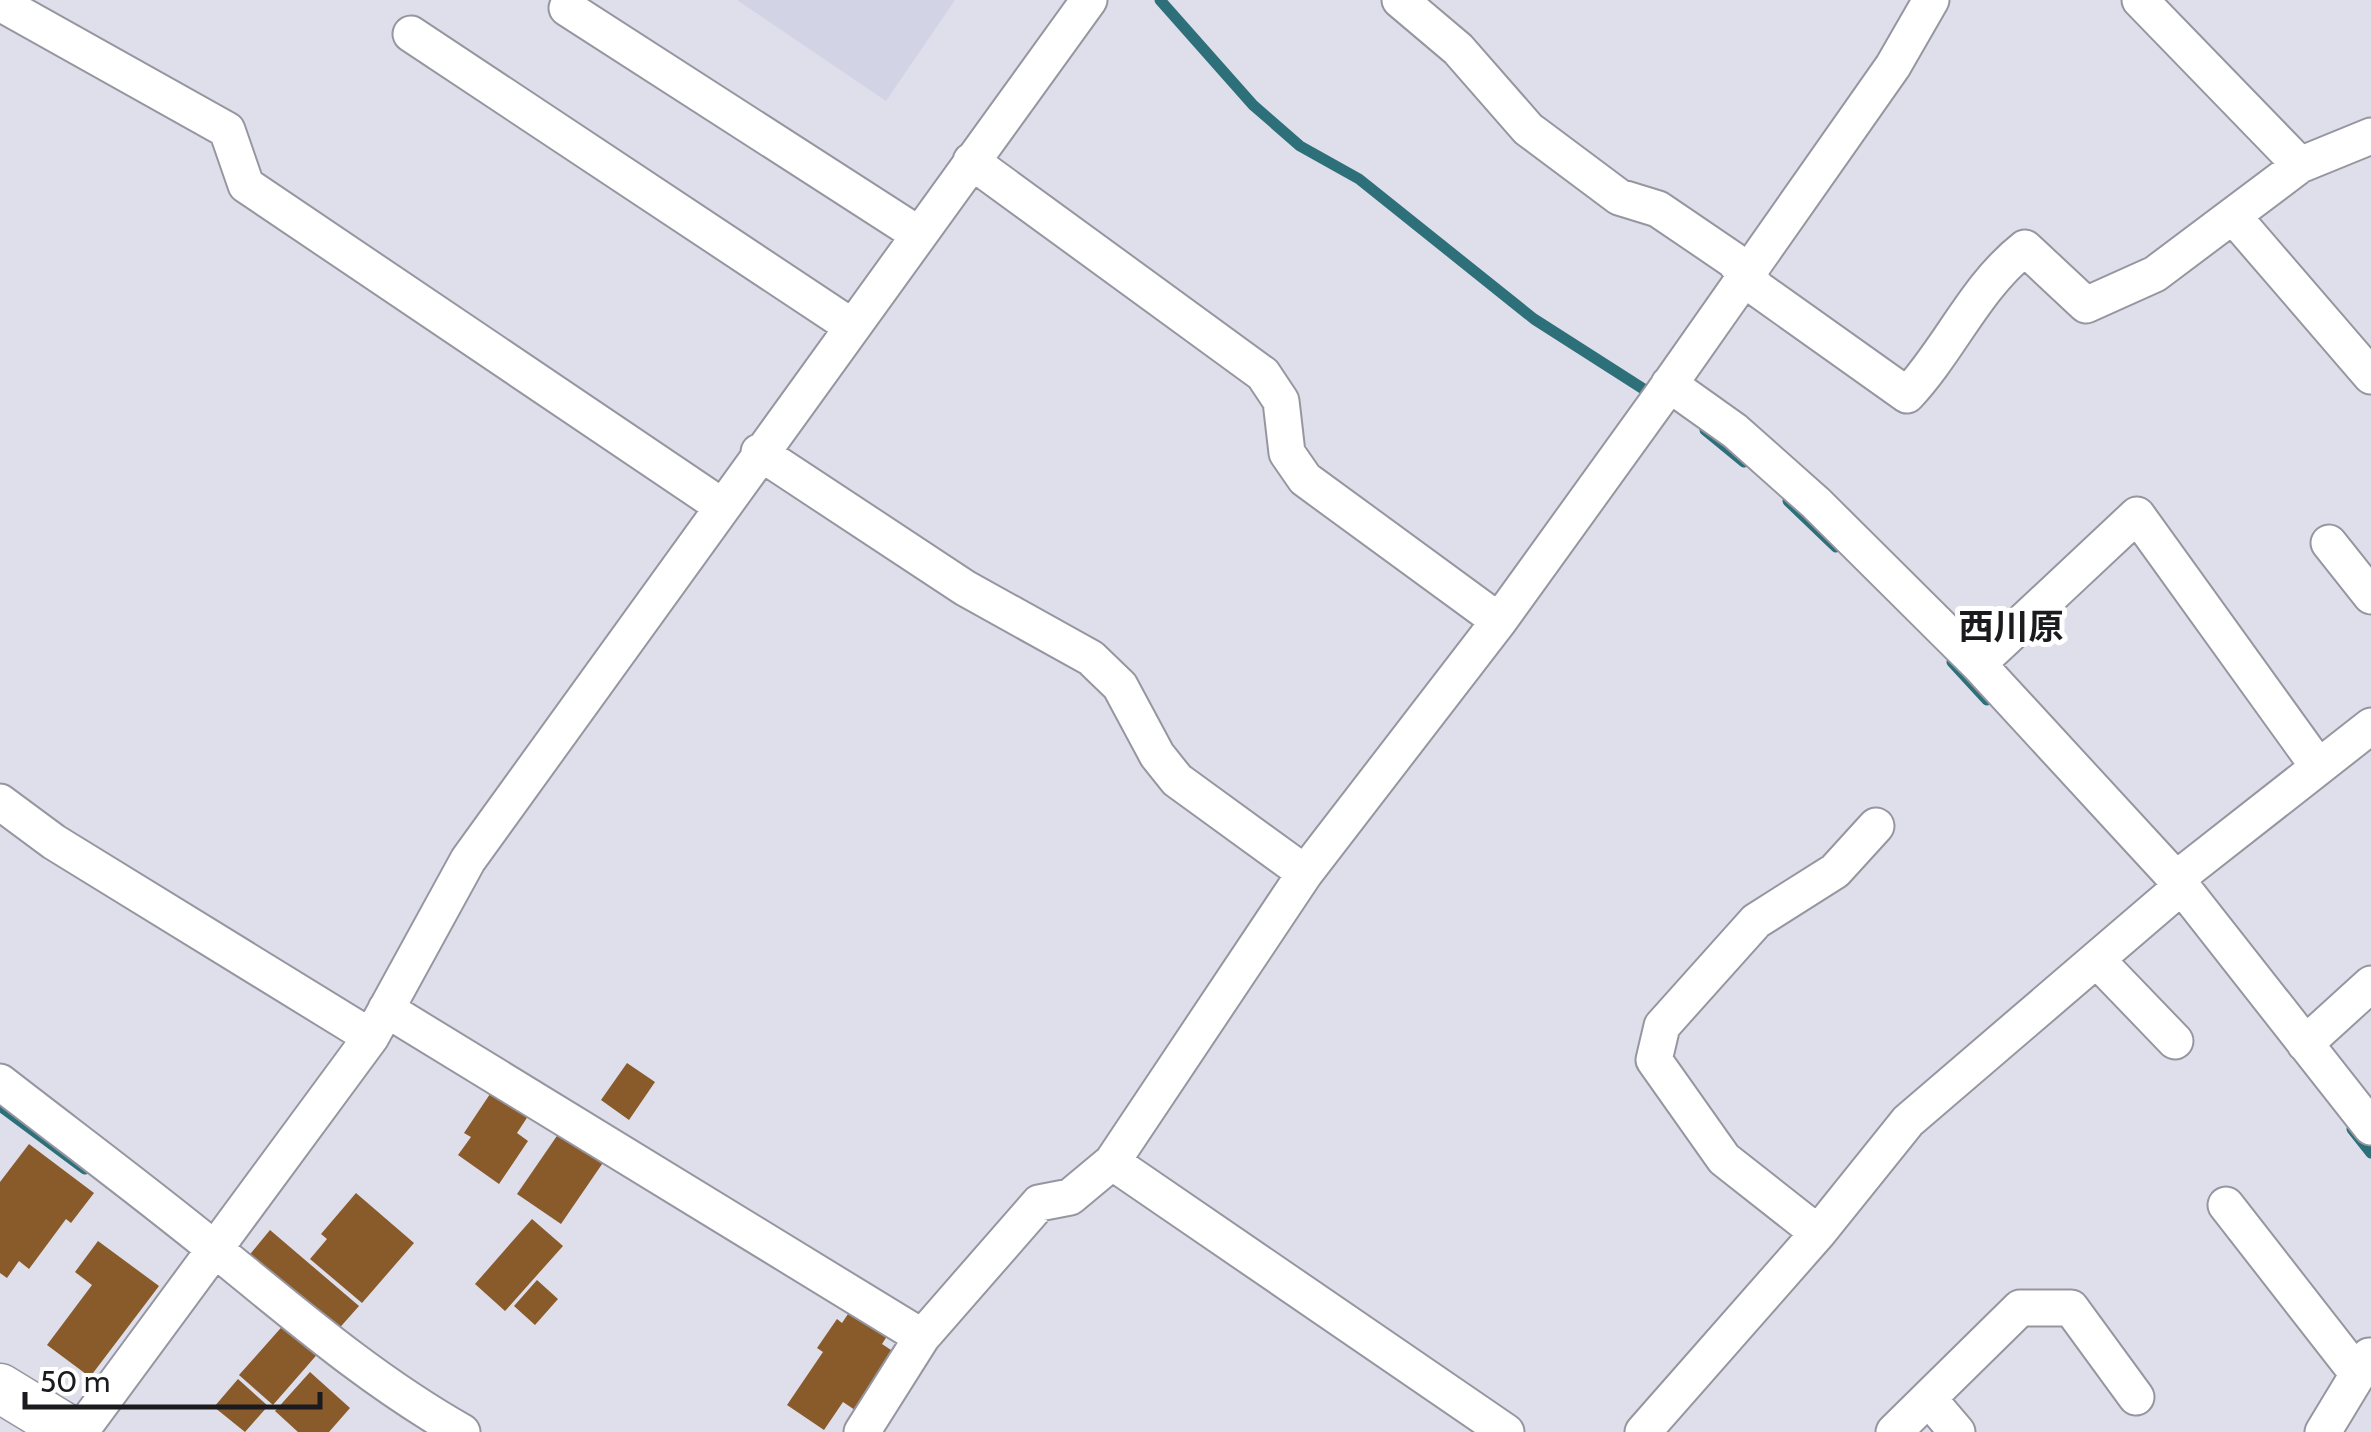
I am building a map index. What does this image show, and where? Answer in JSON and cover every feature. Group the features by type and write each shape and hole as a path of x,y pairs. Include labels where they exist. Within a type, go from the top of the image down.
{"street":[{"path":"80,1432 379,1023 468,860 720,505 1089,0"},
{"path":"1400,0 1458,48 1528,129 1619,197 1658,209 1733,260 1758,290 1907,394 1930,370 2000,268 2025,248 2086,305 2155,274 2300,165 2371,136"},
{"path":"862,1432 922,1337 1040,1204 1070,1198 1112,1162 1305,873 1499,621 1663,393 1894,66 1931,0"},
{"path":"2140,0 2300,165"},
{"path":"0,4 42,11 227,130 246,184 720,505"},
{"path":"567,8 918,234"},
{"path":"411,34 851,326"},
{"path":"970,161 1263,374 1281,401 1287,453 1304,479 1499,621"},
{"path":"2233,216 2371,376"},
{"path":"1663,393 1736,432 1816,503 1978,664 2179,883 2371,1127"},
{"path":"759,452 965,588 1091,658 1120,686 1156,755 1176,780 1305,873"},
{"path":"1978,664 2137,515 2317,764"},
{"path":"2329,543 2371,596"},
{"path":"1643,1432 1818,1233 1908,1121 2317,764 2371,726"},
{"path":"0,802 54,842 379,1023 922,1337"},
{"path":"1818,1233 1724,1159 1654,1060 1662,1026 1756,921 1834,870 1876,826"},
{"path":"2097,960 2175,1042"},
{"path":"2305,1044 2371,984"},
{"path":"0,1082 216,1250 328,1344 399,1396 462,1432"},
{"path":"1112,1162 1489,1426"},
{"path":"2226,1205 2364,1363 2323,1432"},
{"path":"1894,1432 2020,1308 2071,1308 2136,1397"},
{"path":"1929,1398 1957,1432"},
{"path":"6,1402 72,1432"}],"shaded area":[{"path":"737,0 955,0 886,101"}],"building":[{"path":"627,1063 655,1082 629,1120 601,1100"},
{"path":"498,1082 534,1107 517,1133 528,1141 499,1184 458,1155 471,1137 464,1133"},
{"path":"561,1130 611,1151 561,1224 517,1194"},
{"path":"29,1144 94,1193 71,1223 66,1219 29,1269 19,1261 7,1278 0,1273 0,1182"},
{"path":"356,1193 414,1243 362,1303 310,1259 327,1239 321,1234"},
{"path":"532,1219 563,1246 505,1311 475,1284"},
{"path":"270,1230 359,1306 335,1333 247,1258"},
{"path":"98,1241 159,1286 90,1377 47,1345 92,1285 75,1272"},
{"path":"537,1280 558,1299 535,1325 514,1306"},
{"path":"854,1305 891,1330 882,1344 894,1352 855,1410 843,1402 824,1430 787,1405 823,1352 817,1348 837,1319 842,1323"},
{"path":"287,1321 321,1350 273,1405 239,1375"},
{"path":"310,1372 350,1408 329,1432 298,1432 275,1411"},
{"path":"238,1379 268,1406 245,1432 214,1407"}],"waterway":[{"path":"1160,0 1253,105 1300,146 1359,179 1534,319 1656,397"},
{"path":"1705,430 1744,462"},
{"path":"1788,501 1836,547"},
{"path":"1952,662 1987,700"},
{"path":"0,1106 85,1169"},
{"path":"2352,1129 2371,1153"}],"district":[{"name":"西川原","path":"2011,626"}]}
